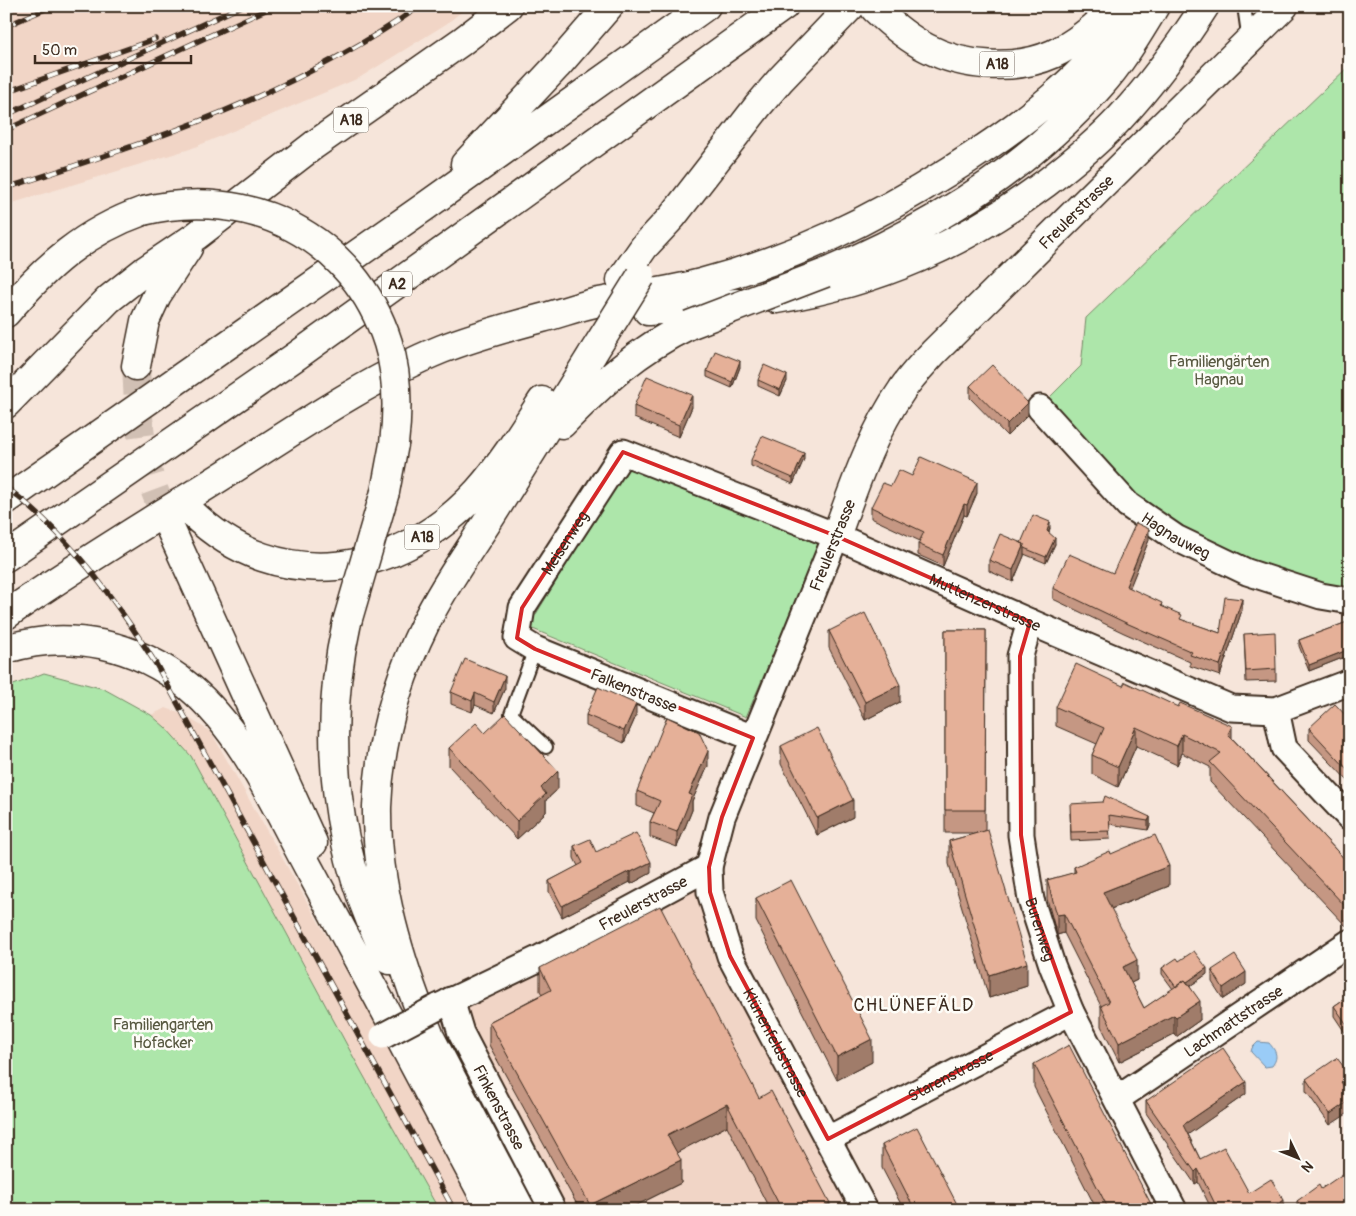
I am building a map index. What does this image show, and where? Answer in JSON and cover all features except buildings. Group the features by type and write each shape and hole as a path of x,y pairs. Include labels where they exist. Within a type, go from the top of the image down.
{"main road":[{"name":"A18","path":"136,366 139,342 145,321 158,295 196,236 307,151 447,52 508,6"},
{"path":"424,208 557,66 609,6"},
{"path":"6,500 424,208 706,6"},
{"name":"A2","path":"6,557 303,351 784,6"},
{"name":"A18","path":"862,7 928,49 964,61 1000,64 1020,63 1052,54 1082,37 1101,22 1116,6"},
{"path":"6,615 124,538 362,389 440,350 495,330 595,303 676,289 760,266 796,253 927,186 1007,133 1051,99 1095,58 1135,6"},
{"path":"525,463 604,382 643,350 689,325 825,273 869,254 918,228 986,186 1052,135 1099,88 1129,48 1155,6"},
{"path":"527,322 784,298 850,284 931,253 966,235 1022,201 1090,147 1120,118 1150,82 1185,37 1205,6"},
{"name":"Freulerstrasse","path":"836,536 880,427 902,389 917,371 1284,6"},
{"path":"406,1038 412,992 397,946 384,881 377,808 383,746 396,694 412,650 426,621 525,463 586,349 631,278 658,248 672,217 781,79 832,26 862,7"},
{"path":"6,313 47,268 72,247 104,228 143,211 173,204 204,203 228,206 276,219 298,230 335,258 359,284 367,297 388,342 396,384 396,416 394,444 385,492 348,622 338,672 333,734 336,791 341,821 355,880 384,952 406,1038 521,1210"},
{"path":"6,404 109,300 148,269 196,236"},
{"name":"A18","path":"406,1038 181,520 210,530 230,543 262,558 285,564 308,567 339,566 377,558 398,550 421,538 443,523 477,492 586,349"},
{"path":"6,649 25,644 56,640 90,642 114,646 136,654 164,669 207,704 234,736 253,766 406,1038 490,1210"}],"street":[{"name":"Hagnauweg","path":"1040,408 1128,505 1176,538 1247,572 1321,596 1350,601"},
{"name":"Muttenzerstrasse","path":"623,452 836,536 1231,708 1276,710 1350,682"},
{"name":"Meisenweg","path":"526,643 522,608 623,452"},
{"name":"Freulerstrasse","path":"406,1038 445,1004 540,958 709,867 722,816 836,536"},
{"name":"Burenweg","path":"1030,622 1020,656 1021,835 1031,900 1052,965 1071,1012 1174,1210"},
{"name":"Falkenstrasse","path":"526,643 753,738"},
{"path":"1276,710 1284,748 1350,818"},
{"name":"Klünenfeldstrasse","path":"709,867 710,892 730,956 865,1210"},
{"name":"Lachmattstrasse","path":"1116,1099 1350,942"},
{"name":"Finkenstrasse","path":"445,1004 553,1210"},
{"name":"Starenstrasse","path":"828,1139 1071,1012"}],"lane":[{"path":"1244,6 1249,41"},
{"path":"526,643 510,714 546,747"}],"highlighted area":[{"path":"623,452 836,536 1030,622 1020,656 1021,835 1031,900 1071,1012 828,1139 730,956 710,892 709,867 722,817 753,738 535,649 517,638 522,608"}],"shaded area":[{"path":"6,6 469,6 446,24 359,78 190,149 6,205"},
{"path":"166,708 184,715 211,732 383,1036 473,1210 439,1210 361,1071 191,756 165,727 151,715"},
{"path":"709,867 710,892 865,1210 543,1210 451,1000"}],"green space":[{"name":"Familiengärten Hagnau","path":"1350,65 1350,591 1304,581 1224,552 1144,506 1042,405 1081,366 1086,318"},
{"path":"628,465 820,545 746,717 528,627"},
{"name":"Familiengarten Hofacker","path":"44,673 104,689 151,715 165,727 191,756 361,1071 439,1210 6,1210 6,688"}],"water":[{"path":"1258,1042 1269,1043 1276,1054 1272,1066 1265,1067 1251,1052"}],"tunnel":[{"path":"136,366 143,450 153,487 170,528"}],"railway":[{"path":"6,26 52,6"},
{"path":"6,115 242,6"},
{"path":"6,130 274,6"},
{"path":"6,188 115,152 220,113 322,65 420,6"},
{"path":"6,92 155,39"},
{"path":"6,487 50,526 89,569 124,615 156,664 454,1210"}],"district":[{"name":"CHLÜNEFÄLD","path":"914,1005"}]}
